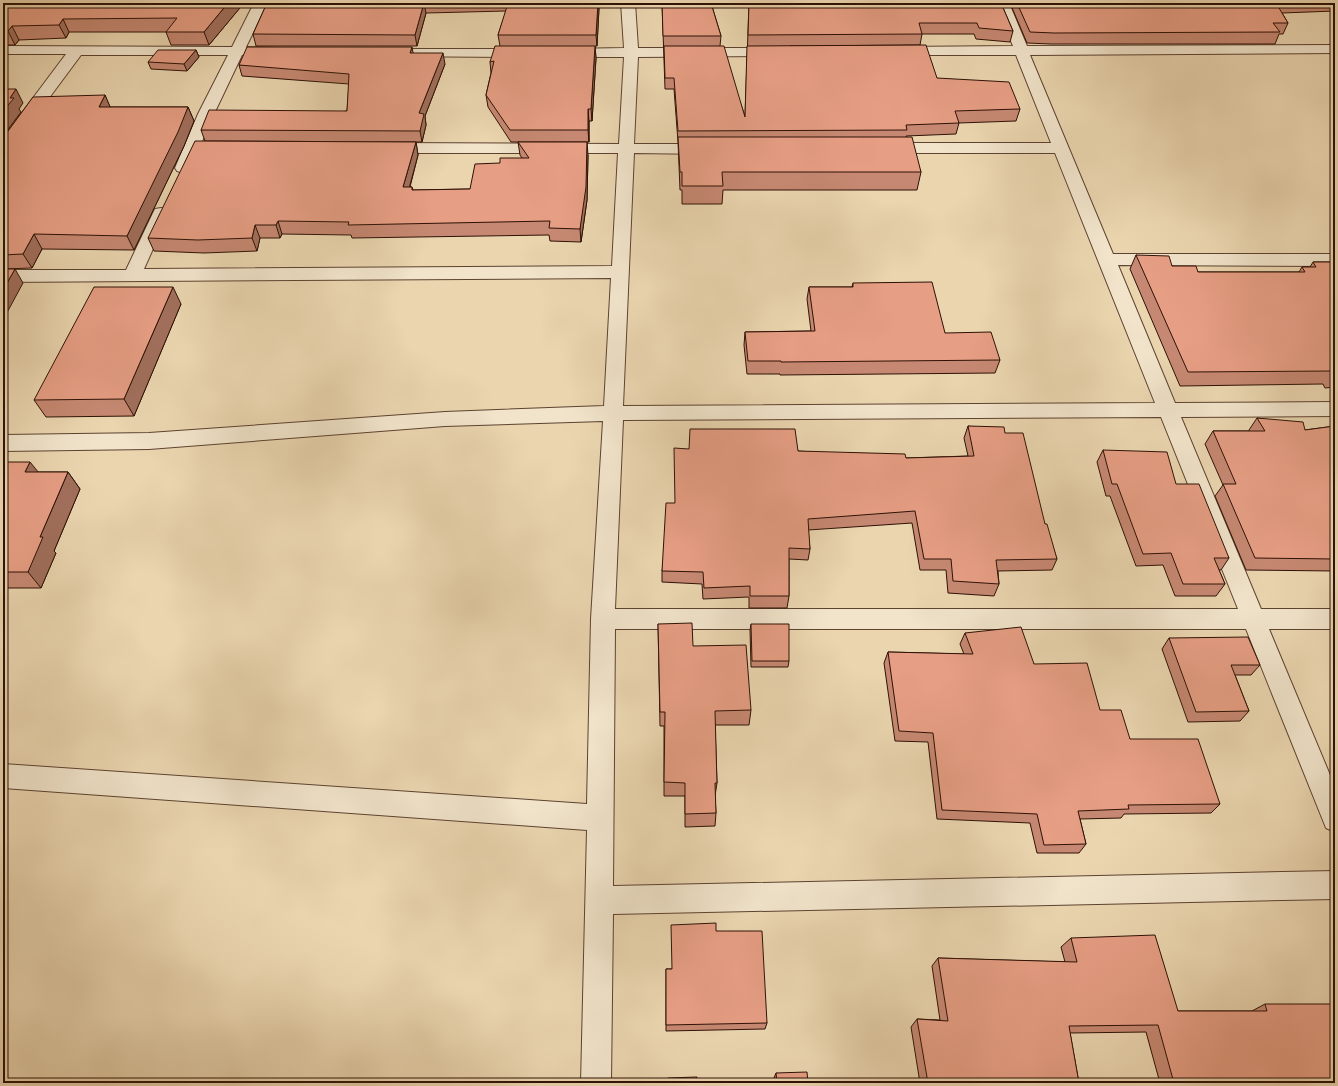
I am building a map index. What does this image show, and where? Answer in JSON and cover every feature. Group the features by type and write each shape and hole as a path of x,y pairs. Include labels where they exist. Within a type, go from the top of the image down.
{"street":[{"path":"176,183 193,147 206,114 261,3"},
{"path":"596,1083 603,620 631,52 628,3"},
{"path":"1002,3 1335,820"},
{"path":"886,51 1335,49"},
{"path":"3,50 293,52"},
{"path":"3,149 76,51"},
{"path":"372,52 538,53"},
{"path":"553,53 790,52"},
{"path":"193,147 209,147"},
{"path":"374,148 721,149"},
{"path":"871,148 1061,148"},
{"path":"132,276 169,197"},
{"path":"1106,259 1335,260"},
{"path":"3,276 621,272"},
{"path":"3,443 149,441 445,419 613,413 1335,409"},
{"path":"603,620 1335,619"},
{"path":"3,776 600,818"},
{"path":"598,900 1335,885"}],"building":[{"path":"3,3 228,3 204,32 166,32 177,18 63,19 59,25 12,26 8,31 3,31"},
{"path":"267,3 424,3 415,35 253,34"},
{"path":"508,3 598,3 596,35 498,35"},
{"path":"662,3 711,3 721,36 663,36"},
{"path":"749,3 1001,3 1013,31 979,28 977,23 919,23 922,34 748,35"},
{"path":"1017,3 1276,3 1288,23 1273,23 1280,32 1030,32"},
{"path":"926,45 937,78 1009,82 1020,109 955,111 959,123 906,125 907,130 678,131 674,78 665,78 664,46 724,46 745,117 747,46"},
{"path":"495,46 595,46 591,109 588,109 588,130 510,130 486,95 494,61 490,62"},
{"path":"247,47 412,47 410,53 443,53 419,113 424,114 420,131 201,130 209,110 347,111 349,74 239,65"},
{"path":"158,50 196,50 184,64 148,62"},
{"path":"3,89 16,89 10,98 14,98 3,111"},
{"path":"105,95 99,107 188,107 178,132 127,236 34,234 23,254 3,255 3,138 33,97"},
{"path":"678,137 912,137 921,172 722,172 723,186 682,186"},
{"path":"195,141 416,142 403,187 412,187 412,190 470,189 475,164 500,163 500,158 529,158 518,142 587,142 586,187 580,229 549,228 550,221 348,225 349,222 278,221 276,225 255,225 252,238 198,240 148,238"},
{"path":"1136,255 1169,256 1172,266 1196,266 1198,272 1305,272 1302,267 1316,267 1313,262 1335,262 1335,375 1332,371 1188,372"},
{"path":"3,269 15,269 3,290"},
{"path":"932,282 945,333 991,332 1000,360 748,361 745,332 815,331 809,287 853,287 853,283"},
{"path":"94,287 173,287 124,399 34,400"},
{"path":"1257,418 1303,422 1305,430 1335,426 1335,559 1255,558 1223,484 1236,484 1213,431 1265,431"},
{"path":"968,426 1004,427 1005,433 1023,433 1045,524 1047,524 1057,559 996,560 999,584 953,581 951,559 924,559 915,511 808,519 810,549 789,548 789,596 750,596 750,586 704,588 703,572 662,571 666,503 675,503 674,448 689,449 690,429 795,429 798,451 905,454 906,458 974,456"},
{"path":"1103,450 1167,452 1176,484 1199,484 1229,558 1214,558 1225,584 1183,584 1171,553 1143,554 1117,484 1112,484"},
{"path":"3,462 30,462 25,472 68,472 40,537 43,537 28,572 3,572"},
{"path":"692,623 693,646 746,645 751,710 715,711 717,783 715,783 716,813 685,814 685,783 664,782 665,712 660,712 658,624"},
{"path":"751,624 789,624 789,661 752,661"},
{"path":"1021,627 1034,664 1087,663 1100,710 1121,710 1130,739 1198,739 1220,804 1128,805 1129,809 1078,811 1086,844 1044,845 1037,814 942,810 933,733 899,731 888,652 973,654 965,633"},
{"path":"1248,637 1260,665 1231,665 1249,711 1196,712 1169,638"},
{"path":"716,923 716,931 762,931 767,1023 666,1025 666,969 672,969 671,925"},
{"path":"1155,935 1178,1011 1267,1011 1265,1004 1332,1004 1335,1013 1335,1083 1174,1083 1158,1025 1069,1026 1079,1083 928,1083 917,1019 948,1021 938,958 1077,962 1071,938"},
{"path":"807,1072 808,1083 777,1083 776,1073"},
{"path":"697,1077 697,1083 669,1083 668,1078"}]}
